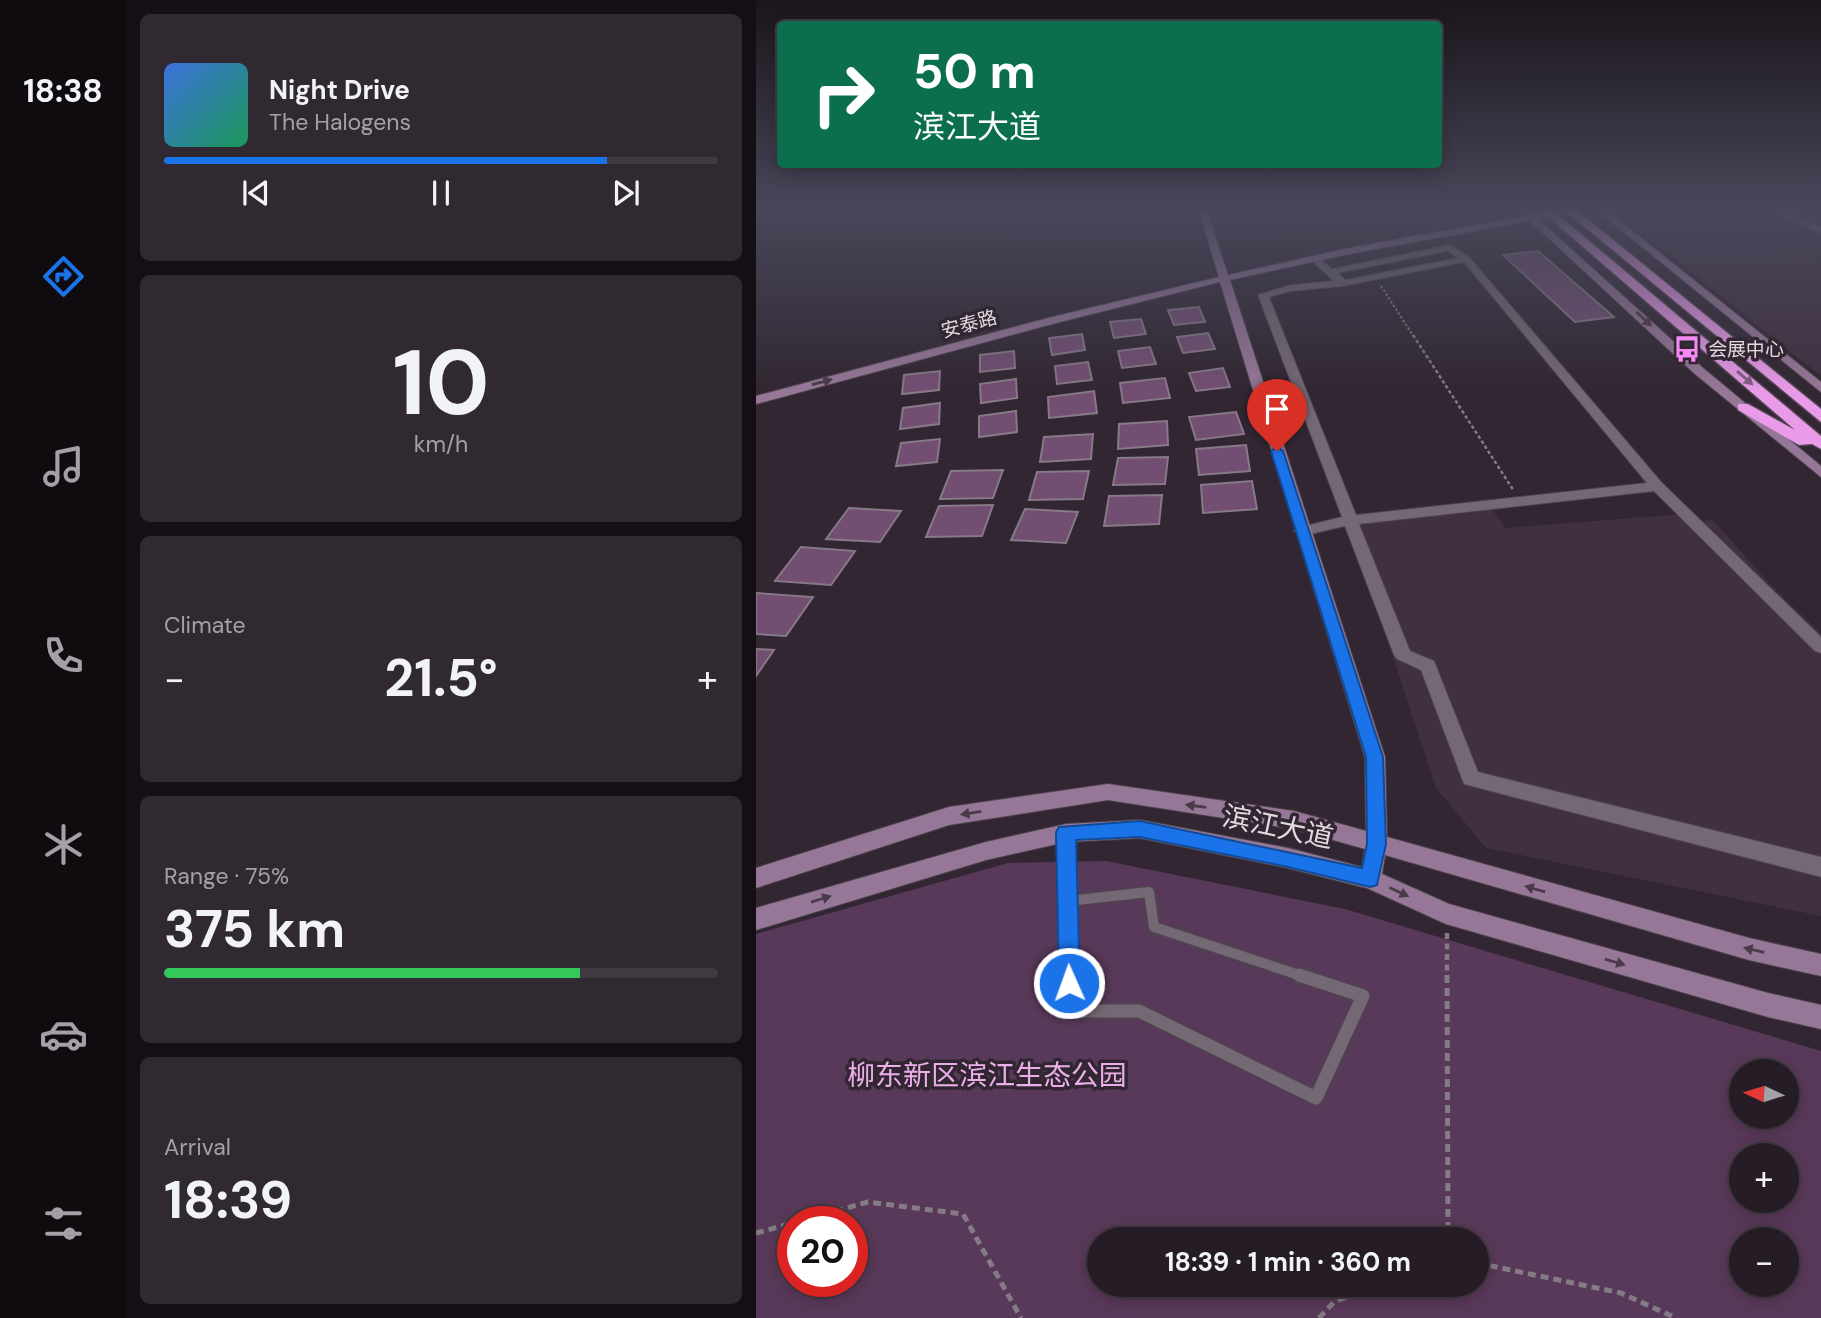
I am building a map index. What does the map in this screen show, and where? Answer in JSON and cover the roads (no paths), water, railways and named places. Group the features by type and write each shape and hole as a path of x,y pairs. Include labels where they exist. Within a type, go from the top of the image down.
{"highway":[{"path":"1620,270 1821,444"},
{"path":"1642,270 1821,417"},
{"path":"1743,407 1821,450"}],"main road":[{"path":"1219,270 1374,757 1377,844 1370,878"},
{"name":"安泰路","path":"756,388 1237,270"},
{"name":"安泰路","path":"756,400 1220,273 1242,270"},
{"path":"1591,270 1743,407 1821,473"},
{"path":"1674,270 1821,388"},
{"name":"滨江大道","path":"756,878 950,816 1108,792 1294,820 1749,949 1821,965"},
{"name":"滨江大道","path":"756,919 912,871 1066,832 1140,829 1288,858 1370,878 1446,914 1768,1005 1821,1017"}],"street":[{"path":"1327,270 1336,277 1375,277 1413,270"},
{"path":"1365,270 1263,295 1403,654 1429,666 1471,778 1821,867"},
{"path":"1475,270 1657,486 1821,647"},
{"path":"1302,531 1350,520 1657,486"}],"lane":[{"path":"1066,832 1067,901 1070,1011 1139,1011 1316,1098 1363,996 1154,927 1149,892 1067,901"}],"place":[{"name":"会展中心","path":"1687,349"}],"park label":[{"name":"柳东新区滨江生态公园","path":"987,1075"}]}
